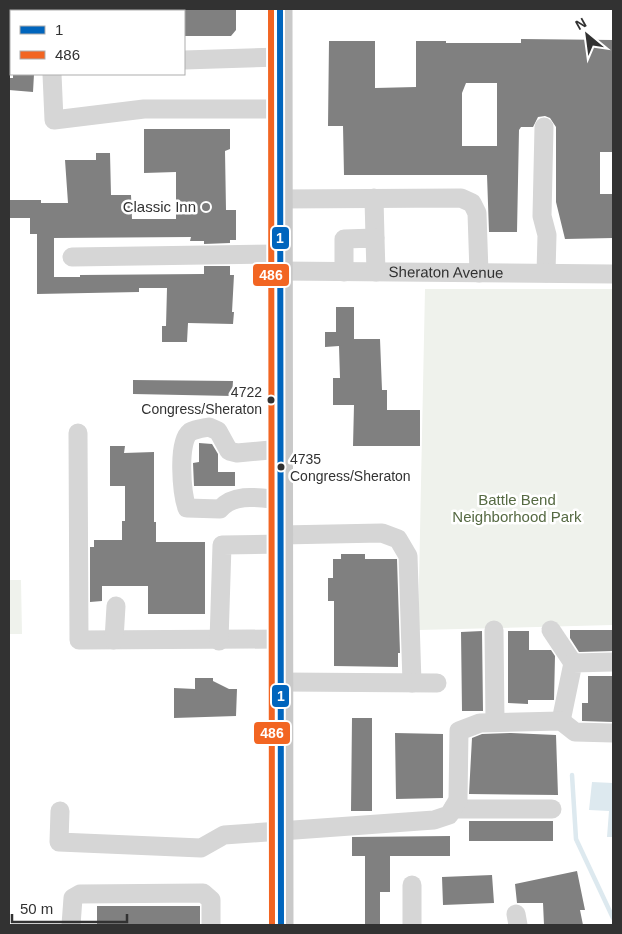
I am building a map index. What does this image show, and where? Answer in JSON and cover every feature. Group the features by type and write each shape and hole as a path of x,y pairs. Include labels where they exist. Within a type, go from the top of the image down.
{"main road":[{"path":"280,9 281,925"}],"street":[{"path":"185,60 280,57"},
{"path":"52,75 54,120 144,108 280,109"},
{"path":"544,127 542,216 547,234 546,273"},
{"path":"280,198 461,198 472,203 477,213 479,273"},
{"path":"374,198 376,272"},
{"path":"344,272 344,239 374,238"},
{"name":"Sheraton Avenue","path":"72,257 280,263 344,272 613,274"},
{"path":"281,449 237,453 229,451 218,431 209,427 191,432 184,441 182,495 187,508 201,510 220,510 226,501 240,497 281,500"},
{"path":"78,433 79,640 220,641 281,639"},
{"path":"220,641 222,545 281,539 382,533 398,539 408,556 412,683"},
{"path":"114,640 116,606"},
{"path":"494,630 495,722"},
{"path":"551,630 573,662 561,721"},
{"path":"573,662 613,662"},
{"path":"281,682 437,683"},
{"path":"60,811 59,842 201,848 224,835 434,820 449,816 458,800 459,731 480,723 561,721 575,732 613,733"},
{"path":"453,809 552,809"},
{"path":"412,885 412,925"},
{"path":"71,925 73,898 80,894 184,893 202,893 211,900 211,925"}],"green space":[{"name":"Battle Bend Neighborhood Park","path":"425,289 613,289 613,625 418,630"},
{"path":"9,580 21,580 22,634 9,634"}],"shaded area":[{"path":"592,782 613,783 613,837 607,837 609,811 589,810"}],"building":[{"path":"236,9 236,30 231,36 185,36 184,10"},
{"path":"521,39 613,40 613,152 600,152 600,194 613,194 613,238 565,239 556,202 556,127 550,118 545,116 538,117 533,127 521,127 519,130 517,232 489,232 487,175 344,175 343,126 328,126 329,41 375,41 375,88 416,87 416,41 521,43","holes":["466,83 497,83 497,146 462,146 462,93"]},
{"path":"13,75 34,75 33,92 9,90 9,78 13,78"},
{"name":"Classic Inn","path":"144,129 230,129 230,149 225,151 226,210 236,210 236,240 230,240 230,243 204,244 204,241 190,241 191,237 54,238 54,277 204,274 204,266 230,266 230,275 234,275 233,324 188,323 187,342 162,342 162,326 166,326 167,288 139,288 139,292 37,294 37,234 30,234 30,218 9,218 9,200 41,200 41,203 68,203 65,160 96,160 96,153 110,153 111,195 131,195 132,219 176,219 176,172 144,173"},
{"path":"336,307 354,307 354,339 380,339 382,390 387,390 387,410 420,410 420,446 353,446 354,405 333,405 333,378 340,378 339,346 325,347 325,332 336,332"},
{"path":"133,380 233,381 232,396 133,394"},
{"path":"199,443 212,444 218,454 218,472 235,472 235,486 194,486 193,463 199,462"},
{"path":"110,446 125,446 124,453 154,452 154,522 156,522 156,542 205,542 205,614 148,614 148,586 102,586 102,601 90,602 90,547 94,547 94,540 122,540 122,521 125,521 125,486 110,486"},
{"path":"341,554 365,554 365,559 397,559 400,653 398,653 398,667 334,666 334,601 328,601 328,578 333,578 333,559 341,559"},
{"path":"570,630 613,630 613,651 579,652 570,638"},
{"path":"482,631 483,711 462,711 461,632"},
{"path":"508,631 529,631 529,650 551,650 555,656 554,700 528,700 528,704 508,703"},
{"path":"588,676 613,676 613,722 582,721 582,703 588,703"},
{"path":"195,678 213,678 213,681 229,689 237,689 236,716 174,718 174,688 195,689"},
{"path":"352,718 372,718 372,811 351,811"},
{"path":"395,733 443,734 443,798 396,799"},
{"path":"482,734 556,735 558,795 469,794 472,738"},
{"path":"469,821 553,821 553,841 469,841"},
{"path":"450,836 450,856 390,856 390,892 380,892 380,925 365,925 365,856 352,856 352,837"},
{"path":"577,871 585,910 580,910 583,925 544,925 543,903 517,903 515,884"},
{"path":"492,875 494,903 443,905 442,877"},
{"path":"97,906 200,906 200,925 97,925"}],"waterway":[{"path":"572,775 576,839 613,918"}],"transit line":[{"name":"486","path":"271,9 272,925"},
{"name":"1","path":"280,9 281,925"}],"place":[{"name":"Classic Inn","path":"206,207"},
{"name":"4722 Congress/Sheraton","path":"271,400"},
{"name":"4735 Congress/Sheraton","path":"281,467"}]}
